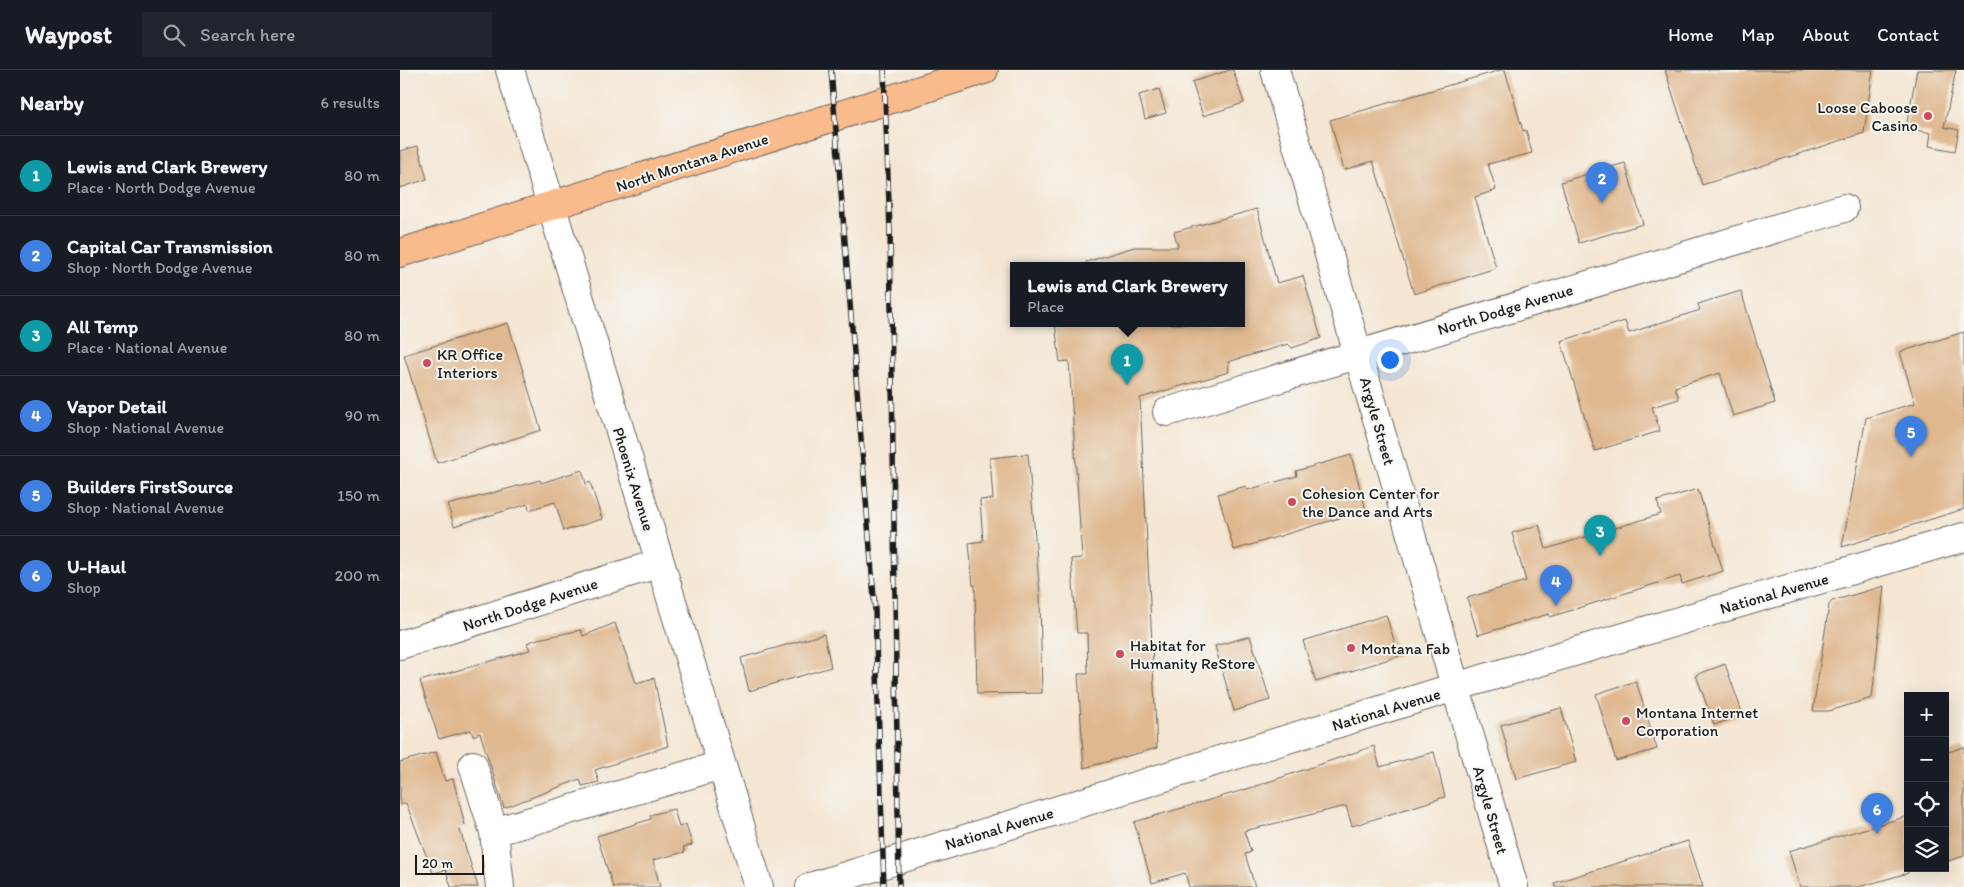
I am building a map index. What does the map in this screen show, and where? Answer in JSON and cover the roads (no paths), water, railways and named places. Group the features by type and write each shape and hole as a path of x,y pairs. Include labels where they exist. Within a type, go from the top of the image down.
{"main road":[{"name":"North Montana Avenue","path":"400,253 984,70"}],"street":[{"name":"Phoenix Avenue","path":"510,70 759,887"},
{"name":"Argyle Street","path":"1275,70 1514,887"},
{"name":"North Dodge Avenue","path":"1167,412 1844,208"},
{"name":"National Avenue","path":"810,887 1456,687 1964,537"},
{"name":"North Dodge Avenue","path":"400,646 660,563"},
{"path":"473,765 494,832 500,887"},
{"path":"494,832 721,765"}],"railway":[{"path":"831,70 875,610 884,887"},
{"path":"884,70 890,231 899,887"}],"place":[{"name":"Loose Caboose Casino","path":"1928,116"},
{"name":"Capital Car Transmission","path":"1602,203"},
{"name":"KR Office Interiors","path":"427,363"},
{"name":"Lewis and Clark Brewery","path":"1127,385"},
{"name":"Builders FirstSource","path":"1911,457"},
{"name":"Cohesion Center for the Dance and Arts","path":"1292,502"},
{"name":"All Temp","path":"1600,556"},
{"name":"Vapor Detail","path":"1556,606"},
{"name":"Montana Fab","path":"1351,648"},
{"name":"Habitat for Humanity ReStore","path":"1120,654"},
{"name":"Montana Internet Corporation","path":"1626,721"},
{"name":"U-Haul","path":"1877,834"}]}
